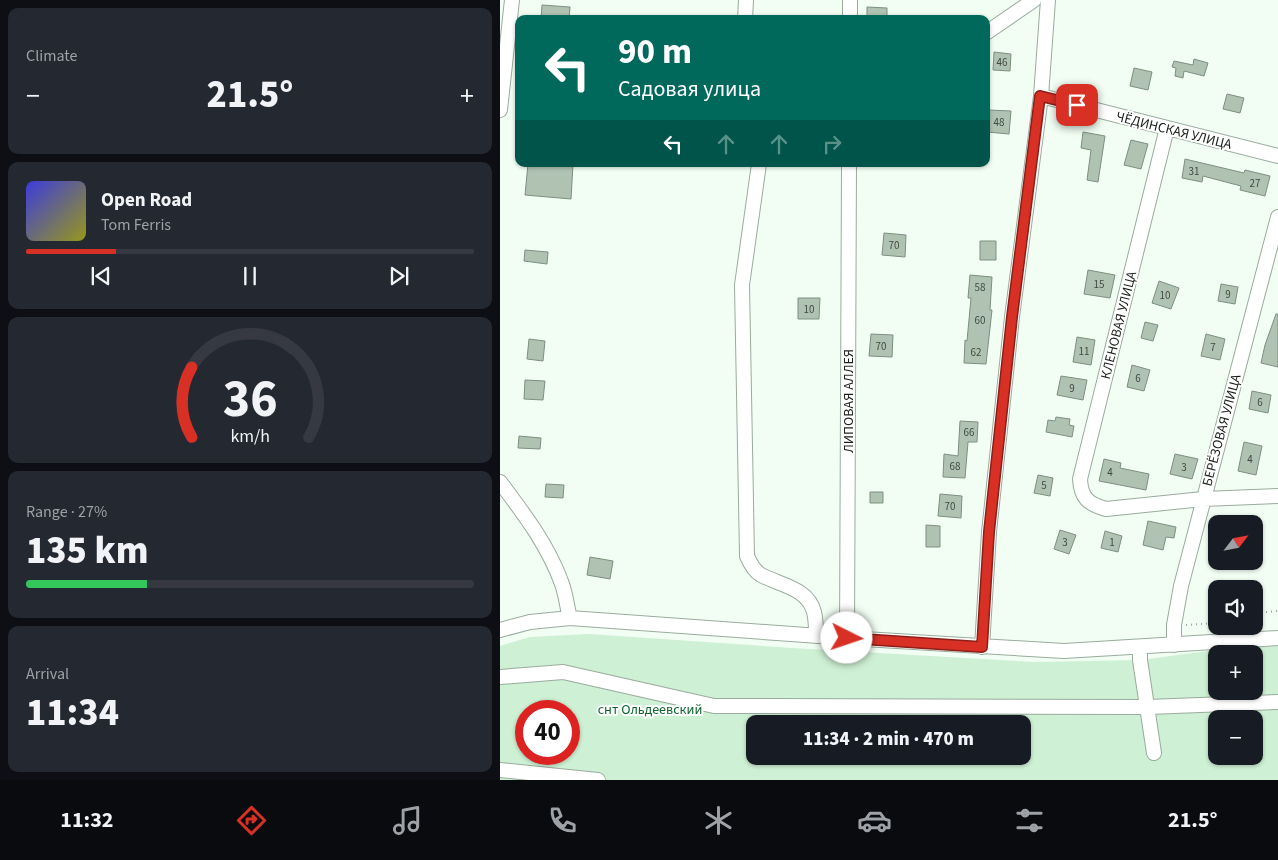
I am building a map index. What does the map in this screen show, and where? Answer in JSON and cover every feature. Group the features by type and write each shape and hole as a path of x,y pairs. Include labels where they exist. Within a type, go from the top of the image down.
{"street":[{"path":"500,110 512,0"},
{"path":"745,15 746,0"},
{"path":"850,0 850,15"},
{"path":"990,30 1034,0"},
{"path":"982,647 989,532 1012,317 1040,96 1048,0"},
{"name":"ЧЁДИНСКАЯ УЛИЦА","path":"1040,96 1278,156"},
{"name":"КЛЕНОВАЯ УЛИЦА","path":"1168,128 1080,479 1081,489 1085,498 1094,506 1106,509 1203,500"},
{"path":"759,167 742,285 747,556 760,574 794,588 810,602 814,612 816,636"},
{"name":"ЛИПОВАЯ АЛЛЕЯ","path":"847,638 849,167"},
{"name":"БЕРЁЗОВАЯ УЛИЦА","path":"1174,644 1174,625 1181,586 1278,217"},
{"path":"500,482 534,527 550,555 563,586 570,618"},
{"path":"1203,500 1278,496"},
{"path":"500,630 530,622 570,618 816,636 1064,651 1278,638"},
{"path":"1140,647 1140,660 1154,753"},
{"path":"500,677 564,672 714,706 1148,707 1278,702"},
{"path":"500,770 598,780"}],"path":[{"path":"1263,614 1266,612 1278,611"},
{"path":"1174,625 1208,623"}],"green space":[{"name":"снт Ольдеевский","path":"589,634 1035,662 1140,660 1208,651 1208,700 1263,700 1263,646 1278,645 1278,780 500,780 500,646 530,637"}],"building":[{"path":"542,5 570,7 569,15 541,15"},
{"path":"867,7 887,8 887,15 867,15"},
{"path":"994,52 1011,54 1010,71 993,70"},
{"path":"1194,59 1208,63 1204,76 1184,71 1183,78 1175,76 1176,68 1172,67 1174,61 1193,65"},
{"path":"1134,68 1152,72 1148,90 1130,86"},
{"path":"1227,94 1244,98 1240,113 1223,109"},
{"path":"990,110 1011,111 1009,134 990,132"},
{"path":"1083,132 1105,136 1098,182 1087,180 1091,150 1081,148"},
{"path":"1131,140 1148,144 1141,169 1124,165"},
{"path":"1185,159 1244,173 1245,170 1270,176 1265,196 1240,190 1241,186 1203,176 1202,182 1182,178"},
{"path":"528,167 573,167 571,199 525,195"},
{"path":"884,233 906,235 905,257 882,255"},
{"path":"980,241 996,241 996,260 980,260"},
{"path":"525,250 548,252 547,264 524,261"},
{"path":"1088,270 1115,275 1110,298 1084,294"},
{"path":"970,275 992,277 990,310 992,310 986,364 964,363 971,298 968,298"},
{"path":"1159,281 1179,288 1171,309 1152,303"},
{"path":"1221,284 1238,287 1235,304 1218,301"},
{"path":"798,298 820,298 819,319 798,319"},
{"path":"1276,314 1278,314 1278,367 1261,363"},
{"path":"1145,322 1158,325 1153,341 1141,338"},
{"path":"871,334 893,335 892,357 869,356"},
{"path":"1206,334 1225,339 1220,360 1201,356"},
{"path":"1077,337 1095,340 1091,365 1073,362"},
{"path":"529,339 545,341 543,361 527,359"},
{"path":"1132,365 1150,370 1144,391 1127,387"},
{"path":"1061,376 1087,380 1083,400 1057,395"},
{"path":"525,380 545,381 543,400 524,399"},
{"path":"1252,391 1271,395 1268,413 1249,409"},
{"path":"1056,417 1070,419 1069,425 1074,426 1072,437 1046,432 1048,420 1055,421"},
{"path":"960,421 978,422 977,442 968,442 965,478 943,477 944,454 958,456"},
{"path":"519,436 541,438 540,449 518,448"},
{"path":"1244,442 1262,446 1256,475 1238,471"},
{"path":"1175,454 1198,459 1192,479 1170,474"},
{"path":"1104,459 1121,463 1120,468 1149,474 1146,490 1099,481"},
{"path":"1038,475 1053,478 1050,496 1034,493"},
{"path":"546,484 564,485 563,498 545,497"},
{"path":"870,492 883,492 883,503 870,503"},
{"path":"940,494 962,496 961,518 938,516"},
{"path":"1148,521 1176,527 1174,538 1166,537 1163,550 1143,545"},
{"path":"926,525 940,526 940,547 926,547"},
{"path":"1060,530 1076,535 1069,554 1054,549"},
{"path":"1105,531 1122,536 1118,552 1101,548"},
{"path":"590,557 613,561 610,579 587,575"}],"route":[{"path":"847,638 982,647 989,532 1012,317 1040,96 1077,105"}]}
